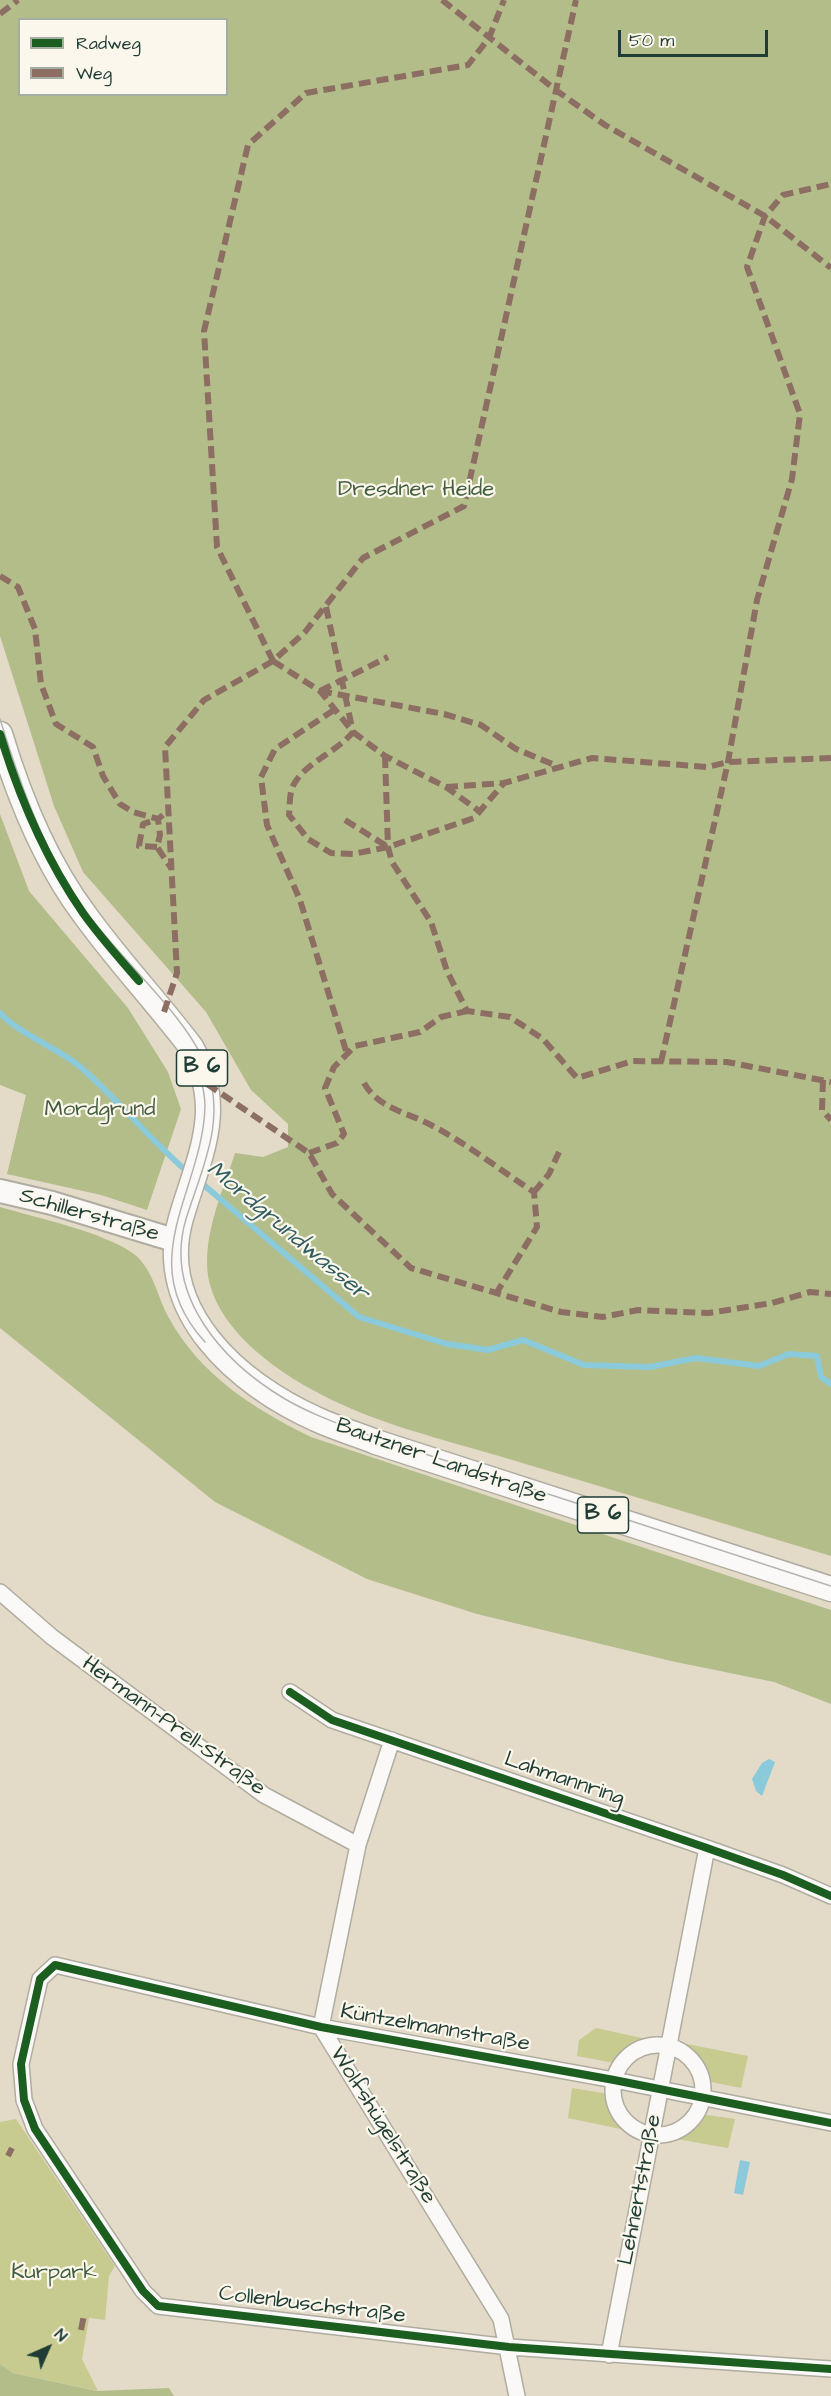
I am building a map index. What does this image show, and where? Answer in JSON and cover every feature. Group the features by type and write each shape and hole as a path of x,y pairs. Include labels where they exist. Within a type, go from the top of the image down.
{"main road":[{"name":"B 6","path":"0,734 20,795 60,877 84,915 178,1029 197,1057 207,1084 210,1105 207,1134 179,1230"},
{"name":"Bautzner Landstraße","path":"179,1230 179,1284 189,1312 203,1334 248,1378 283,1402 316,1419 376,1442 831,1589"}],"street":[{"name":"Schillerstraße","path":"0,1191 179,1230"},
{"name":"Hermann-Prell-Straße","path":"0,1592 69,1651 264,1795 358,1845"},
{"name":"Lahmannring","path":"290,1692 332,1720 783,1875 831,1896"},
{"name":"Wolfshügelstraße","path":"392,1740 358,1845 321,2027 501,2319 517,2396"},
{"name":"Lehnertstraße","path":"609,2355 706,1848"},
{"name":"Küntzelmannstraße","path":"40,1979 56,1965 321,2027 614,2080 831,2123"},
{"name":"Collenbuschstraße","path":"40,1979 21,2064 24,2100 35,2129 142,2291 158,2306 508,2347 831,2369"},
{"path":"653,2045 667,2046 678,2049 696,2065 701,2076 703,2099 696,2115 684,2127 669,2134 651,2135 631,2126 617,2109 613,2095 614,2080 619,2067 628,2056 653,2045"}],"green space":[{"name":"Dresdner Heide","path":"0,0 831,0 831,1556 382,1421 309,1388 279,1369 250,1346 225,1317 216,1302 207,1269 207,1252 218,1201 235,1153 263,1157 288,1147 288,1124 251,1090 206,1012 83,872 54,806 0,636"},
{"name":"Mordgrund","path":"0,814 29,891 128,1008 168,1072 181,1109 147,1210 101,1195 7,1174 26,1095 0,1085"},
{"path":"0,1207 88,1232 134,1254 141,1260 151,1276 169,1318 196,1357 249,1402 311,1437 831,1610 831,1704 774,1682 671,1661 477,1614 367,1579 215,1502 0,1328"},
{"path":"596,2028 651,2040 626,2054 619,2064 577,2056 579,2040"},
{"path":"687,2044 748,2056 741,2088 706,2081 698,2062 687,2049"},
{"path":"572,2088 609,2094 611,2105 630,2131 568,2118"},
{"path":"700,2114 735,2119 728,2148 671,2138 683,2132"},
{"name":"Kurpark","path":"16,2119 115,2266 109,2276 105,2320 89,2318 82,2359 98,2391 13,2373 0,2364 0,2122"},
{"path":"0,2364 13,2373 97,2391 169,2388 174,2396 0,2396"}],"water":[{"path":"769,1759 775,1762 762,1796 756,1791 752,1779 762,1763"},
{"path":"740,2160 750,2162 743,2195 734,2193"}],"waterway":[{"name":"Mordgrundwasser","path":"0,1013 9,1022 64,1055 84,1070 190,1174"},
{"name":"Mordgrundwasser","path":"198,1180 359,1317 447,1344 488,1350 523,1340 584,1365 650,1367 696,1358 759,1366 789,1354 817,1356 821,1377 831,1384"}],"tram line":[{"path":"0,719 36,820 72,891 101,931 184,1027 206,1066 212,1086 213,1125 205,1162 186,1219 181,1247 183,1274 191,1300 204,1324 220,1346 262,1384 296,1405 330,1420 376,1438 831,1586"},
{"path":"199,1070 205,1102 201,1137 176,1226 172,1254 174,1283 184,1312 205,1342"}],"marked path":[{"path":"0,14 18,0"},
{"path":"442,0 557,91 605,125 765,216 831,268"},
{"path":"273,661 217,547 204,331 248,145 306,93 468,65 489,38 504,0"},
{"path":"164,1012 177,973 165,747 204,700 273,661 305,632 363,558 464,506 576,0"},
{"path":"661,1062 728,762 757,600 792,479 800,414 747,267 765,216 783,195 831,184"},
{"path":"0,576 18,587 35,629 41,684 56,724 93,747 103,776 120,804 133,812 158,819"},
{"path":"326,607 353,732 304,771 293,786 289,815 308,839 331,853 353,854 388,847 474,818 504,783"},
{"path":"320,691 388,657"},
{"path":"273,661 320,691 353,732 385,756 446,787 479,811"},
{"path":"320,691 444,714 481,725 516,749 557,766"},
{"path":"334,710 275,749 261,777 267,825 300,900 347,1054"},
{"path":"385,756 388,847 392,862 431,922 447,971 467,1011 510,1017 543,1039 577,1078 633,1061 727,1062 831,1082"},
{"path":"446,787 504,783 592,758 707,767 728,762 831,758"},
{"path":"163,815 158,819 160,835 157,847 171,868"},
{"path":"157,847 139,846 143,824 158,819"},
{"path":"345,820 388,847"},
{"path":"309,1153 337,1143 344,1134 325,1088 334,1067 355,1046 420,1032 441,1017 467,1011"},
{"path":"823,1080 822,1110 831,1120"},
{"path":"364,1083 385,1104 443,1131 534,1192 537,1227 497,1292"},
{"path":"207,1084 309,1153 332,1194 411,1268 561,1312 603,1317 638,1310 709,1313 772,1303 810,1292 831,1294"},
{"path":"534,1192 549,1174 559,1152"},
{"path":"8,2156 12,2148"},
{"path":"81,2330 84,2315"}],"cycle path":[{"path":"0,734 34,826 57,871 90,922 139,981"},
{"path":"290,1692 332,1720 707,1848 783,1875 831,1896"},
{"path":"831,2123 614,2080 321,2027 55,1965 40,1979 21,2064 24,2100 35,2129 143,2291 158,2306 509,2347 831,2369"}]}
